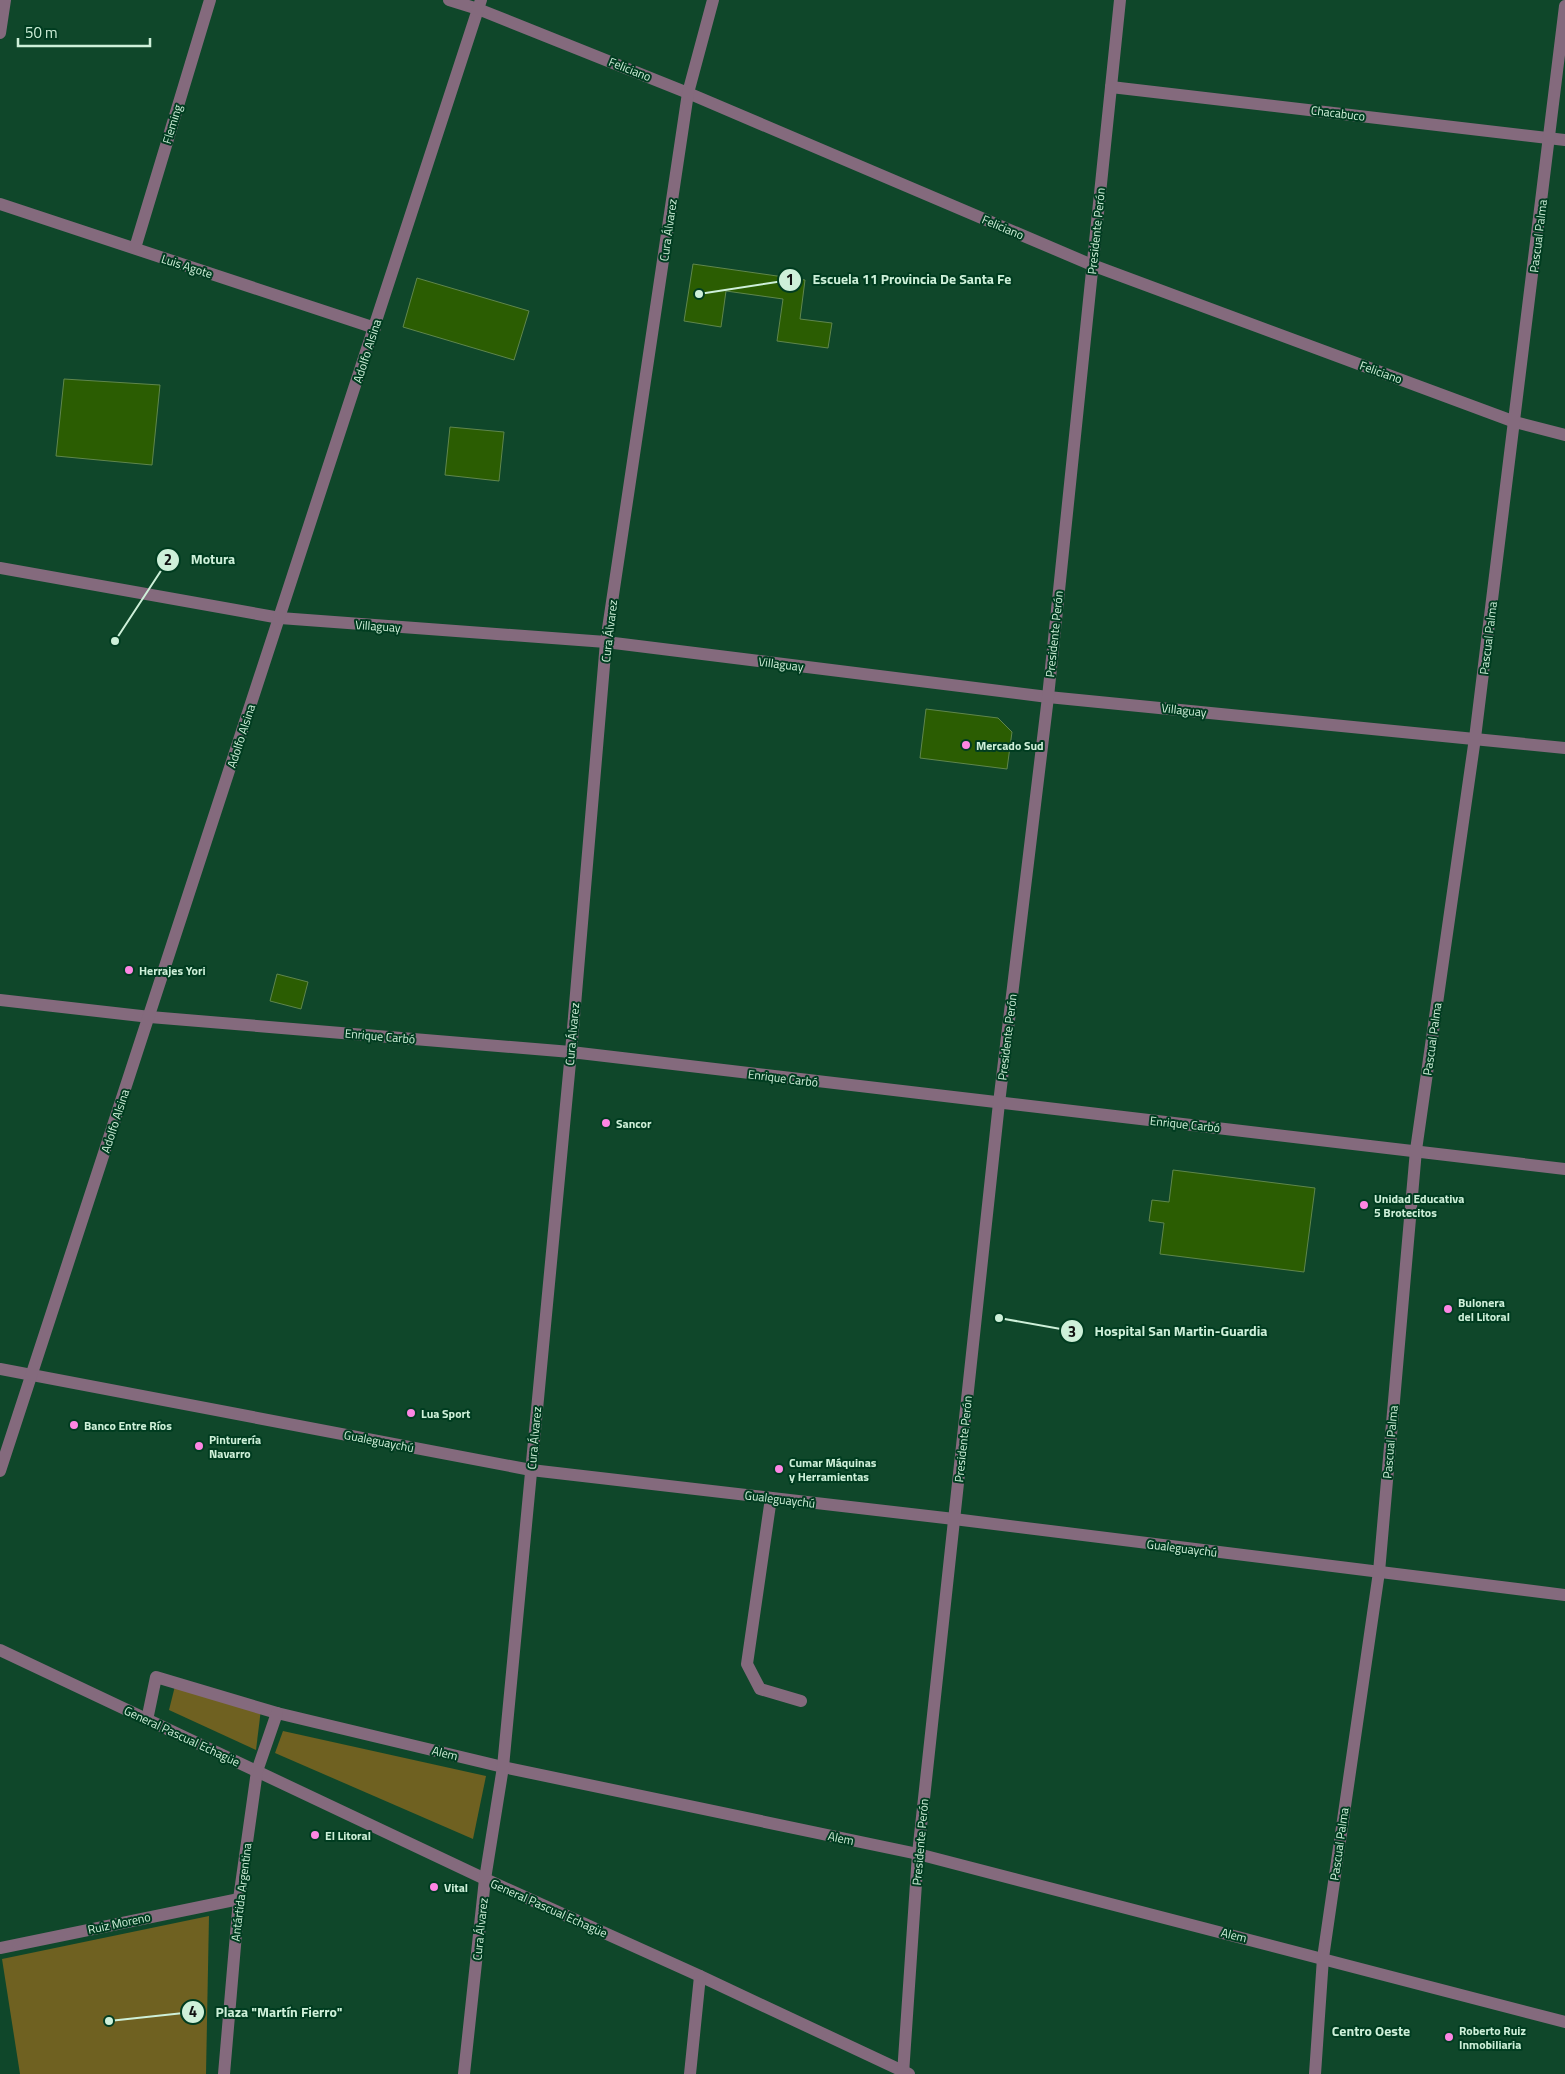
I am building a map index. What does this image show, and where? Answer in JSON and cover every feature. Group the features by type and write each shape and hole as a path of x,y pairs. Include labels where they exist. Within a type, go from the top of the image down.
{"street":[{"path":"0,33 5,0"},
{"name":"Fleming","path":"135,248 210,0"},
{"name":"Feliciano","path":"449,0 480,4 1092,264 1515,422 1565,435"},
{"name":"Cura Álvarez","path":"464,2074 485,1879 503,1767 571,1052 606,642 688,93 714,0"},
{"name":"Presidente Perón","path":"905,2073 918,1854 999,1103 1048,697 1120,0"},
{"name":"Adolfo Alsina","path":"0,1472 30,1375 150,1017 480,4"},
{"name":"Pascual Palma","path":"1315,2074 1323,1958 1379,1572 1416,1150 1475,738 1551,138 1565,6"},
{"name":"Chacabuco","path":"1111,87 1565,140"},
{"name":"Luis Agote","path":"0,204 374,328"},
{"name":"Villaguay","path":"0,568 280,618 606,642 1048,697 1565,748"},
{"name":"Enrique Carbó","path":"0,1000 150,1017 571,1052 1565,1169"},
{"name":"Gualeguaychú","path":"0,1369 531,1470 954,1519 1565,1595"},
{"path":"771,1498 747,1664 760,1689 800,1701"},
{"name":"General Pascual Echagüe","path":"0,1650 485,1879 700,1976 905,2073"},
{"name":"Alem","path":"147,1720 156,1677 277,1713 503,1767 918,1854 1565,2022"},
{"name":"Antártida Argentina","path":"224,2074 239,1899 256,1771 277,1713"},
{"name":"Ruiz Moreno","path":"0,1948 239,1899"},
{"path":"690,2074 700,1976"}],"shaded area":[{"path":"175,1686 261,1709 256,1750 169,1710"},
{"path":"283,1731 486,1776 473,1839 275,1753"},
{"path":"209,1916 206,2074 20,2074 2,1959"}],"building":[{"path":"693,264 805,280 800,319 832,323 828,348 777,341 783,299 726,291 721,327 684,321"},
{"path":"417,278 529,311 514,360 403,327"},
{"path":"64,379 160,385 152,465 56,456"},
{"path":"450,427 504,432 499,481 445,475"},
{"name":"Mercado Sud","path":"926,709 998,718 1012,732 1007,769 920,758"},
{"path":"277,974 308,982 301,1009 270,1001"},
{"path":"1173,1170 1315,1188 1304,1272 1160,1254 1164,1223 1149,1221 1152,1200 1169,1202"}],"place":[{"name":"Escuela 11 Provincia De Santa Fe","path":"699,294"},
{"name":"Motura","path":"115,641"},
{"name":"Mercado Sud","path":"966,745"},
{"name":"Herrajes Yori","path":"129,970"},
{"name":"Sancor","path":"606,1123"},
{"name":"Unidad Educativa 5 Brotecitos","path":"1364,1205"},
{"name":"Bulonera del Litoral","path":"1448,1309"},
{"name":"Hospital San Martin-Guardia","path":"999,1318"},
{"name":"Lua Sport","path":"411,1413"},
{"name":"Banco Entre Ríos","path":"74,1425"},
{"name":"Pinturería Navarro","path":"199,1446"},
{"name":"Cumar Máquinas y Herramientas","path":"779,1469"},
{"name":"El Litoral","path":"315,1835"},
{"name":"Vital","path":"434,1887"},
{"name":"Plaza \"Martín Fierro\"","path":"109,2021"},
{"name":"Roberto Ruiz Inmobiliaria","path":"1449,2037"}],"district":[{"name":"Centro Oeste","path":"1371,2030"}]}
